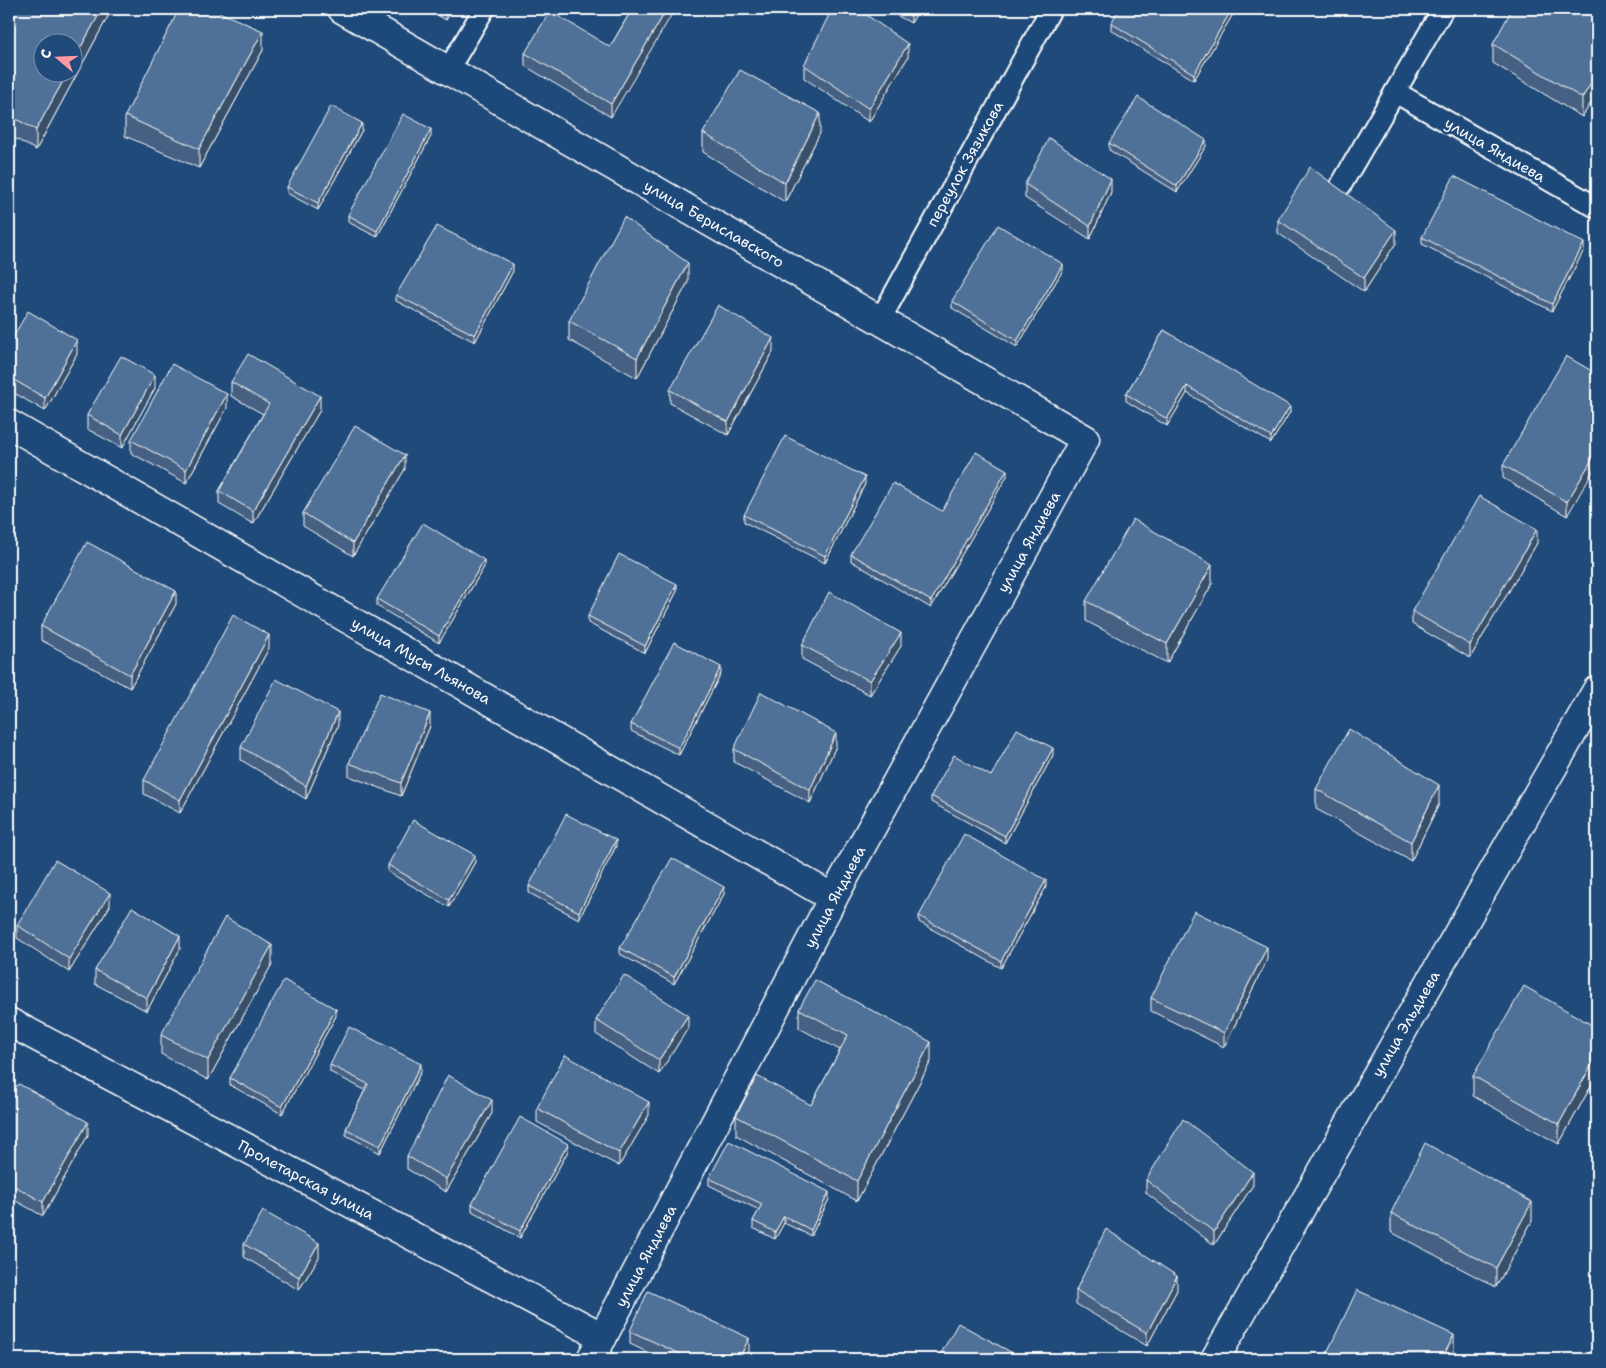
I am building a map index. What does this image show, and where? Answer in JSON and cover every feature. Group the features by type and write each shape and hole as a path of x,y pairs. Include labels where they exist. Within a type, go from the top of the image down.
{"street":[{"name":"улица Бериславского","path":"342,9 1086,439"},
{"name":"улица Мусы Льянова","path":"9,424 833,898"},
{"name":"улица Яндиева","path":"597,1348 833,898 1086,439"},
{"name":"улица Эльдиева","path":"1214,1359 1597,690"},
{"name":"Пролетарская улица","path":"9,1022 597,1348"}],"lane":[{"path":"448,70 484,9"},
{"name":"переулок Зязикова","path":"880,320 1051,9"},
{"path":"1341,185 1443,9"},
{"name":"улица Яндиева","path":"1395,92 1596,207"}],"building":[{"path":"9,9 102,9 82,45 82,32 32,32 32,82 62,82 36,130 9,115"},
{"path":"179,9 212,9 263,31 199,149 125,116"},
{"path":"632,9 667,9 611,104 525,53 550,11 610,47"},
{"path":"832,9 858,9 908,44 869,109 804,65"},
{"path":"898,9 915,9 911,16"},
{"path":"1119,9 1232,9 1194,74 1111,23"},
{"path":"1512,9 1581,9 1597,19 1597,74 1582,98 1493,44"},
{"path":"740,70 820,113 785,183 703,133"},
{"path":"1138,97 1206,140 1177,186 1109,143"},
{"path":"331,106 362,123 318,203 287,187"},
{"path":"403,114 431,129 377,231 348,215"},
{"path":"1049,138 1111,179 1090,226 1025,184"},
{"path":"1310,167 1396,230 1364,278 1278,220"},
{"path":"1454,176 1584,243 1552,304 1422,237"},
{"path":"624,217 688,263 637,358 569,321"},
{"path":"998,225 1063,264 1017,341 952,301"},
{"path":"437,226 513,264 475,335 396,295"},
{"path":"718,305 773,338 728,422 670,390"},
{"path":"28,311 77,340 45,398 9,377 9,344"},
{"path":"1164,330 1290,406 1271,437 1187,386 1167,419 1126,394"},
{"path":"248,354 320,396 253,511 219,491 269,404 231,382"},
{"path":"121,356 155,375 122,435 87,415"},
{"path":"1566,356 1597,374 1597,451 1567,502 1503,465"},
{"path":"172,364 227,394 186,470 131,440"},
{"path":"355,426 405,455 353,543 303,513"},
{"path":"785,436 865,477 825,556 744,515"},
{"path":"976,452 1007,470 931,601 851,554 893,483 942,511"},
{"path":"1479,496 1537,529 1470,645 1412,611"},
{"path":"1133,519 1212,565 1167,644 1086,601"},
{"path":"423,523 484,560 439,636 377,599"},
{"path":"87,542 176,591 130,675 41,626"},
{"path":"619,554 677,584 645,646 588,616"},
{"path":"829,592 901,633 870,681 802,645"},
{"path":"233,615 269,635 180,800 144,780"},
{"path":"674,642 721,667 679,748 631,724"},
{"path":"276,679 338,712 306,786 241,747"},
{"path":"761,692 836,733 810,790 734,749"},
{"path":"380,693 430,713 401,783 349,763"},
{"path":"1017,729 1053,748 1005,836 931,796 954,755 991,776"},
{"path":"1349,729 1439,785 1411,842 1316,789"},
{"path":"566,814 616,840 579,912 529,886"},
{"path":"413,820 475,855 449,900 388,865"},
{"path":"964,834 1046,880 1001,961 919,916"},
{"path":"672,858 724,887 674,977 620,948"},
{"path":"55,860 110,893 69,959 17,925"},
{"path":"132,907 180,936 147,998 95,970"},
{"path":"1194,911 1267,947 1224,1033 1151,998"},
{"path":"225,917 272,945 208,1060 161,1035"},
{"path":"624,975 688,1015 659,1060 596,1020"},
{"path":"284,980 336,1009 282,1107 230,1078"},
{"path":"815,980 931,1042 857,1181 736,1116 757,1076 811,1105 848,1035 799,1009"},
{"path":"1524,986 1597,1028 1597,1055 1559,1124 1473,1076"},
{"path":"349,1027 421,1064 380,1146 346,1129 368,1084 330,1065"},
{"path":"565,1055 649,1102 619,1153 537,1108"},
{"path":"448,1075 492,1100 446,1179 407,1156"},
{"path":"19,1084 88,1122 43,1202 9,1183 9,1092"},
{"path":"520,1117 568,1144 520,1231 472,1204"},
{"path":"1183,1119 1253,1172 1214,1232 1146,1180"},
{"path":"729,1141 829,1192 811,1230 784,1216 775,1232 753,1221 762,1204 709,1178"},
{"path":"1425,1143 1532,1202 1496,1268 1391,1213"},
{"path":"263,1211 319,1243 299,1277 244,1244"},
{"path":"1106,1229 1177,1276 1147,1333 1076,1290"},
{"path":"1357,1290 1454,1335 1442,1359 1324,1359"},
{"path":"648,1291 749,1338 739,1359 691,1359 630,1331"},
{"path":"958,1323 1018,1356 1016,1359 938,1359"}]}
